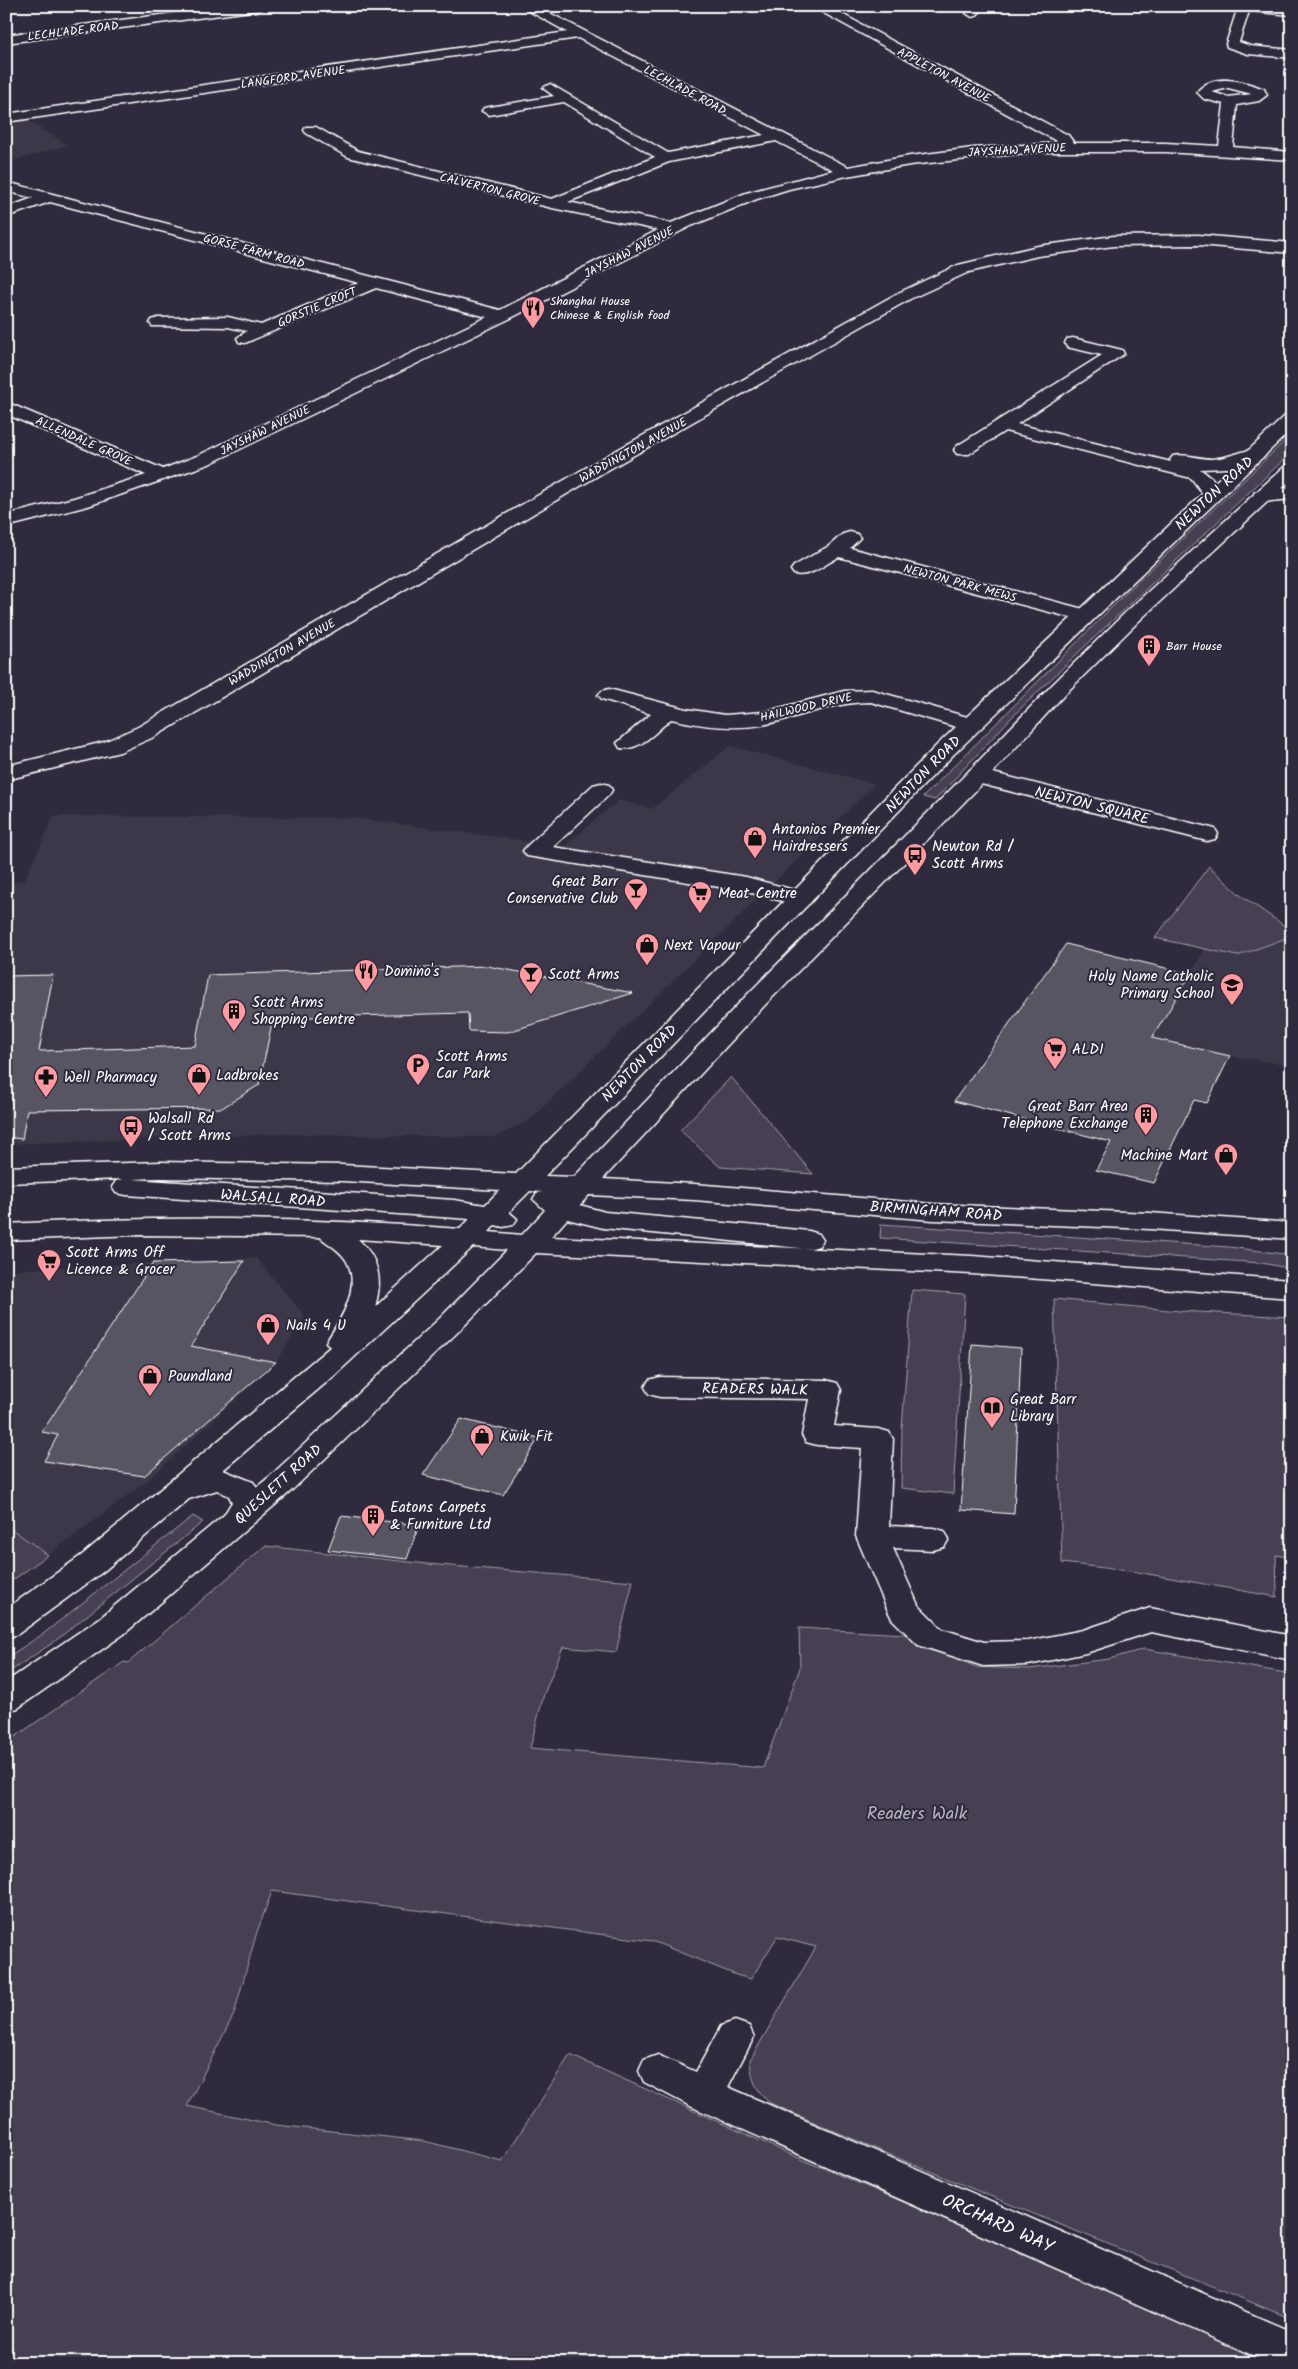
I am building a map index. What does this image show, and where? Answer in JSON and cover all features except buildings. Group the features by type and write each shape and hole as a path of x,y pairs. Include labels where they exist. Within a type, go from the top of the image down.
{"main road":[{"name":"LECHLADE ROAD","path":"6,40 259,6"},
{"name":"LECHLADE ROAD","path":"526,6 774,137 845,172"},
{"name":"APPLETON AVENUE","path":"817,6 1062,138 1069,146"},
{"path":"1228,6 1292,10"},
{"path":"1244,7 1232,44 1248,50 1292,54"},
{"name":"LANGFORD AVENUE","path":"6,118 256,83 579,34"},
{"path":"550,88 666,158"},
{"path":"489,111 567,98"},
{"path":"1226,150 1231,100"},
{"name":"CALVERTON GROVE","path":"336,127 304,131 353,154 552,204 676,228"},
{"path":"552,204 627,172 666,158 774,137"},
{"name":"JAYSHAW AVENUE","path":"6,521 43,513 203,460 503,316 676,228 742,200 784,186 845,172 963,153 1069,146 1226,150 1292,156"},
{"name":"GORSE FARM ROAD","path":"6,186 503,316"},
{"path":"6,213 49,197"},
{"name":"WADDINGTON AVENUE","path":"6,773 112,746 146,732 600,467 904,296 964,268 1038,251 1114,241 1198,240 1292,248"},
{"name":"GORSTIE CROFT","path":"245,338 373,283"},
{"name":"GORSTIE CROFT","path":"158,322 228,322 262,330"},
{"path":"963,450 1005,426 1116,354 1073,343"},
{"name":"ALLENDALE GROVE","path":"6,407 162,475"},
{"name":"NEWTON ROAD","path":"467,1237 970,725 1292,419"},
{"path":"1005,426 1197,474 1206,482 1213,494"},
{"path":"1123,455 1151,454 1194,464 1210,465 1228,464 1258,453"},
{"path":"580,1186 755,1001 978,776 1134,614 1292,469"},
{"path":"1262,496 1292,494"},
{"name":"NEWTON PARK MEWS","path":"801,570 843,544 1084,615"},
{"name":"HAILWOOD DRIVE","path":"609,695 698,718 737,721 763,719 845,696 862,695 872,696 970,725"},
{"path":"628,743 668,711"},
{"name":"NEWTON SQUARE","path":"978,776 1207,834"},
{"path":"601,790 535,851 746,884 802,898"},
{"name":"WALSALL ROAD","path":"6,1176 189,1171 342,1173 580,1186"},
{"name":"WALSALL ROAD","path":"6,1176 241,1196 454,1208 491,1214 514,1226 529,1244"},
{"path":"522,1183 561,1208 603,1220 821,1241 972,1265"},
{"name":"QUESLETT ROAD","path":"6,1699 112,1626 279,1485 443,1331 529,1244 580,1186"},
{"name":"BIRMINGHAM ROAD","path":"580,1186 694,1192 933,1212 1140,1221 1292,1231"},
{"name":"WALSALL ROAD","path":"6,1232 90,1227 195,1225 467,1237 529,1244"},
{"path":"323,1369 354,1325 363,1303 367,1280 362,1264 352,1248 328,1230"},
{"path":"6,1626 93,1563 323,1369 467,1237"},
{"path":"529,1244 972,1265 1292,1289"},
{"name":"READERS WALK","path":"660,1387 826,1390 817,1435 878,1438 872,1536 904,1611 930,1637 983,1654 1028,1653 1086,1641 1150,1620 1292,1648"},
{"path":"176,1493 201,1483 219,1479 242,1489 248,1502 235,1522"},
{"path":"872,1536 933,1540"},
{"path":"704,2094 735,2037"},
{"name":"ORCHARD WAY","path":"658,2071 704,2094 1292,2352"}],"shaded area":[{"path":"27,120 68,145 6,163 6,125"},
{"path":"730,746 875,784 531,1119 495,1137 282,1134 6,1144 6,882 24,881 54,816 354,818 564,846 619,800 652,809"},
{"name":"Holy Name Catholic Primary School","path":"1292,936 1292,1084 1283,1082 1291,1065 1230,1056 1152,1038 1205,949 1237,956"},
{"path":"256,1258 305,1316 276,1362 147,1481 48,1555 6,1525 6,1270"}],"green space":[{"path":"1292,434 1292,452 1011,718 935,800 923,797 1124,595"},
{"path":"1209,866 1240,895 1292,931 1292,936 1237,956 1155,938"},
{"path":"731,1077 813,1174 720,1167 680,1130"},
{"path":"881,1224 1229,1247 1292,1255 1292,1269 1262,1263 880,1238"},
{"path":"912,1290 965,1294 953,1494 901,1488 902,1429"},
{"path":"1054,1299 1179,1311 1292,1317 1292,1558 1276,1555 1277,1597 1137,1572 1062,1563"},
{"path":"193,1516 203,1522 54,1642 6,1674 6,1658 43,1634"},
{"path":"6,1525 48,1555 6,1585"},
{"name":"Readers Walk","path":"265,1546 427,1564 633,1581 616,1652 563,1647 544,1694 530,1748 763,1768 800,1668 799,1628 904,1634 976,1667 1029,1669 1109,1659 1144,1649 1292,1674 1292,2319 965,2186 770,2103 755,2084 750,2060 816,1947 777,1937 751,1979 736,1975 652,1941 272,1891 256,1935 234,2014 187,2106 276,2125 424,2141 502,2161 570,2055 803,2160 1291,2363 6,2363 6,1743 124,1662 128,1663"}],"place":[{"name":"Shanghai House Chinese & English food","path":"533,329"},
{"name":"Barr House","path":"1149,667"},
{"name":"Antonios Premier Hairdressers","path":"755,859"},
{"name":"Newton Rd / Scott Arms","path":"915,876"},
{"name":"Great Barr Conservative Club","path":"636,911"},
{"name":"Meat Centre","path":"700,914"},
{"name":"Next Vapour","path":"647,966"},
{"name":"Domino's","path":"366,992"},
{"name":"Scott Arms","path":"531,995"},
{"name":"Holy Name Catholic Primary School","path":"1232,1006"},
{"name":"Scott Arms Shopping Centre","path":"234,1032"},
{"name":"ALDI","path":"1055,1070"},
{"name":"Scott Arms Car Park","path":"418,1086"},
{"name":"Ladbrokes","path":"199,1096"},
{"name":"Well Pharmacy","path":"46,1098"},
{"name":"Great Barr Area Telephone Exchange","path":"1146,1136"},
{"name":"Walsall Rd / Scott Arms","path":"131,1148"},
{"name":"Machine Mart","path":"1226,1176"},
{"name":"Scott Arms Off Licence & Grocer","path":"49,1282"},
{"name":"Nails 4 U","path":"268,1346"},
{"name":"Poundland","path":"150,1397"},
{"name":"Great Barr Library","path":"992,1429"},
{"name":"Kwik Fit","path":"482,1457"},
{"name":"Eatons Carpets & Furniture Ltd","path":"373,1537"}]}
